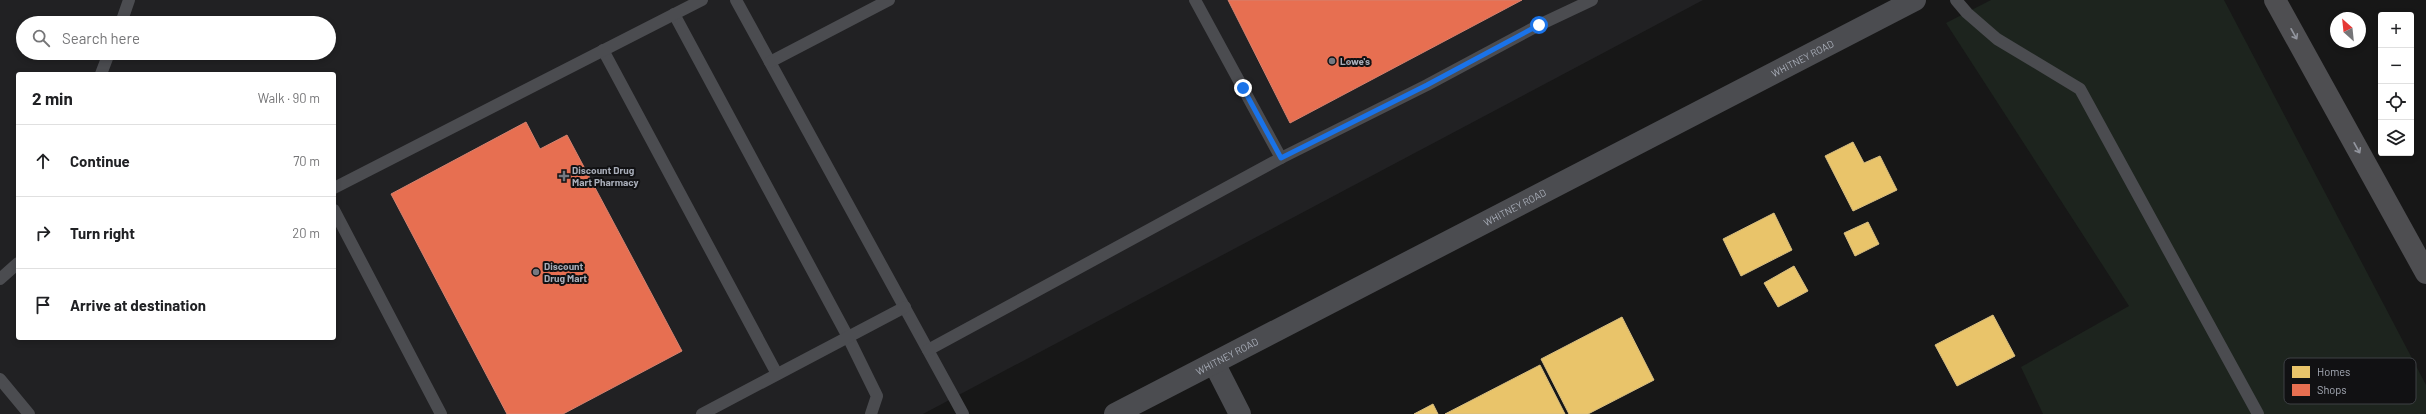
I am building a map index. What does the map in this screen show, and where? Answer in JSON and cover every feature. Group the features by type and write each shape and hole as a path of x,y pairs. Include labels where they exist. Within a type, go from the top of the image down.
{"highway":[{"path":"2275,0 2426,273"}],"street":[{"name":"WHITNEY ROAD","path":"1115,414 1915,0"},
{"path":"1214,363 1240,414"}],"lane":[{"path":"123,16 129,0"},
{"path":"336,187 702,0"},
{"path":"736,0 963,414"},
{"path":"770,62 889,0"},
{"path":"1195,0 1281,158"},
{"path":"928,350 1281,158 1427,85 1539,25 1592,0"},
{"path":"1956,0 1966,13 1997,39 2080,88 2258,414"},
{"path":"674,14 848,337 877,396 871,414"},
{"path":"603,50 777,374"},
{"path":"102,72 106,60"},
{"path":"336,214 441,414"},
{"path":"0,279 16,265"},
{"path":"702,414 905,307"},
{"path":"0,379 29,414"}],"shaded area":[{"path":"0,0 1703,0 923,414 0,414"},
{"path":"1991,0 2224,0 2412,358 2284,358 2284,404 2416,404 2416,366 2426,385 2426,414 2043,414 2021,367 2129,306 1946,23"}],"building: Homes":[{"path":"1853,142 1864,163 1880,156 1897,190 1853,211 1825,156"},
{"path":"1774,213 1792,250 1741,276 1723,239"},
{"path":"1868,222 1879,244 1855,256 1844,233"},
{"path":"1794,266 1808,291 1778,307 1764,283"},
{"path":"1993,315 2015,356 1957,386 1935,345"},
{"path":"1622,317 1654,380 1588,414 1569,414 1541,359"},
{"path":"1540,365 1565,414 1445,414"},
{"path":"1433,404 1438,414 1414,414"}],"building: Shops":[{"name":"Lowe's","path":"1228,0 1522,0 1290,123"},
{"name":"Discount Drug Mart","path":"526,122 540,149 567,135 682,351 563,414 507,414 391,194"}],"place":[{"name":"Lowe's","path":"1332,61"},
{"name":"Discount Drug Mart Pharmacy","path":"564,176"},
{"name":"Discount Drug Mart","path":"536,272"}],"route":[{"path":"1243,88 1281,158 1427,85 1539,25"}]}
